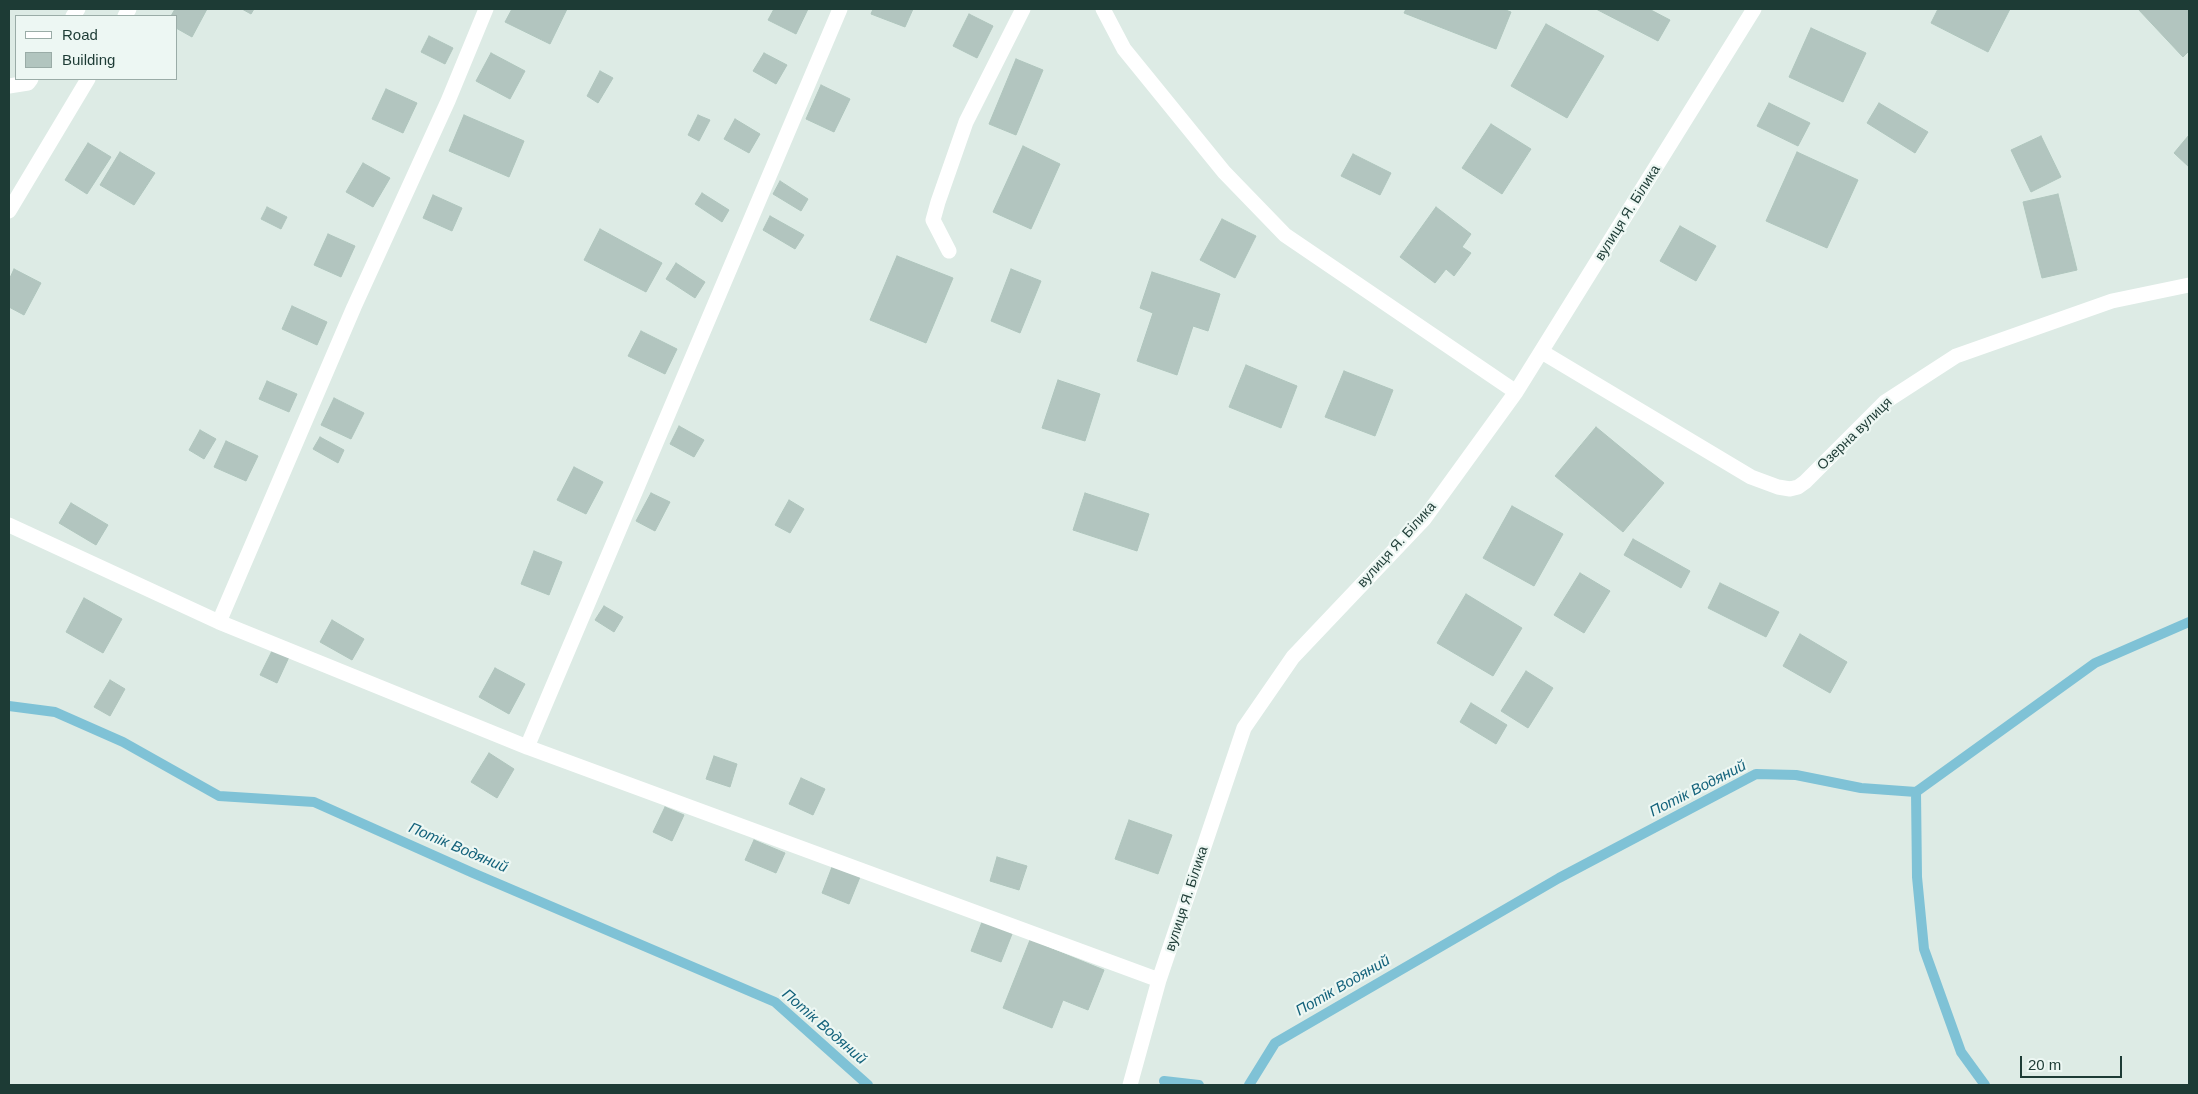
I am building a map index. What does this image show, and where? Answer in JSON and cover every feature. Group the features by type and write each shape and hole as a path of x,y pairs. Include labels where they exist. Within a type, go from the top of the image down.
{"street":[{"path":"219,622 354,307 448,101 486,9"},
{"path":"527,747 840,9"},
{"path":"949,251 933,220 938,202 966,122 1023,9"},
{"path":"1103,9 1124,49 1224,172 1285,235 1516,392"},
{"name":"вулиця Я. Білика","path":"1130,1085 1159,980 1244,728 1293,658 1424,519 1516,392 1754,9"},
{"path":"9,86 30,80"},
{"path":"9,211 87,80"},
{"name":"Озерна вулиця","path":"1542,352 1751,477 1778,487 1790,489 1798,487 1805,482 1885,402 1956,356 2112,301 2189,285"},
{"path":"9,525 219,622 527,747 1159,980"}],"building":[{"path":"175,9 207,9 192,37 178,29 178,15 172,15"},
{"path":"242,9 254,9 251,14"},
{"path":"512,9 567,9 550,44 505,22"},
{"path":"774,9 808,9 796,34 768,20"},
{"path":"873,9 913,9 905,27 871,14"},
{"path":"1406,9 1503,9 1511,12 1496,49 1404,13"},
{"path":"1596,9 1649,9 1670,20 1658,41"},
{"path":"1938,9 2010,9 1988,52 1931,23"},
{"path":"2138,9 2189,9 2189,51 2183,57"},
{"path":"969,14 993,26 977,58 953,46"},
{"path":"1546,24 1604,56 1567,118 1511,86"},
{"path":"1811,28 1866,53 1843,102 1789,77"},
{"path":"429,36 453,48 445,64 421,52"},
{"path":"491,53 525,71 510,99 476,81"},
{"path":"764,53 787,65 776,84 753,71"},
{"path":"1016,59 1043,70 1016,135 989,124"},
{"path":"600,71 613,78 598,103 587,96"},
{"path":"821,85 850,99 834,132 806,119"},
{"path":"386,89 417,103 403,133 372,119"},
{"path":"1769,103 1810,123 1798,146 1757,126"},
{"path":"1879,103 1928,132 1915,153 1867,123"},
{"path":"464,115 524,141 509,177 449,151"},
{"path":"698,115 710,120 699,141 688,135"},
{"path":"735,119 760,134 749,153 724,139"},
{"path":"1491,124 1531,149 1502,194 1462,168"},
{"path":"2189,135 2189,167 2174,153"},
{"path":"2041,136 2061,177 2031,192 2011,150"},
{"path":"88,143 111,157 87,194 65,180"},
{"path":"1023,146 1060,164 1031,229 993,212"},
{"path":"120,152 155,173 134,205 100,185"},
{"path":"1797,152 1858,180 1827,248 1766,221"},
{"path":"1353,154 1391,173 1380,195 1341,176"},
{"path":"363,163 390,178 373,207 346,192"},
{"path":"780,181 808,199 801,211 773,194"},
{"path":"702,193 729,210 722,222 695,204"},
{"path":"2058,194 2077,270 2042,278 2023,202"},
{"path":"433,195 462,208 452,231 423,218"},
{"path":"267,207 287,217 281,229 261,219"},
{"path":"1436,207 1471,234 1462,247 1471,253 1454,276 1446,269 1435,283 1400,257"},
{"path":"770,216 804,235 795,249 763,230"},
{"path":"1222,219 1256,236 1235,278 1200,260"},
{"path":"1680,226 1716,246 1696,281 1660,261"},
{"path":"600,229 662,263 646,292 584,260"},
{"path":"328,234 355,246 341,277 314,265"},
{"path":"897,256 953,278 926,343 870,320"},
{"path":"676,263 705,282 695,298 666,279"},
{"path":"14,269 41,283 24,315 9,307 9,280"},
{"path":"1011,269 1041,281 1020,333 991,321"},
{"path":"1152,272 1220,294 1208,331 1193,326 1177,375 1137,361 1153,313 1140,308"},
{"path":"292,306 327,322 317,345 282,329"},
{"path":"641,331 677,349 665,374 628,356"},
{"path":"1246,365 1297,386 1281,428 1229,407"},
{"path":"1344,371 1393,390 1375,436 1325,417"},
{"path":"1058,380 1100,394 1085,441 1042,428"},
{"path":"267,381 297,394 289,412 259,399"},
{"path":"334,398 364,413 351,439 321,425"},
{"path":"679,426 704,440 694,457 670,444"},
{"path":"1596,427 1664,483 1623,532 1555,476"},
{"path":"200,430 216,439 204,459 189,450"},
{"path":"320,437 344,450 338,463 313,449"},
{"path":"226,441 258,456 246,481 214,467"},
{"path":"574,467 603,482 586,514 557,500"},
{"path":"651,493 670,502 655,531 636,521"},
{"path":"1085,493 1149,514 1137,551 1073,530"},
{"path":"789,500 804,509 790,533 775,525"},
{"path":"71,503 108,525 96,545 59,523"},
{"path":"1512,506 1563,534 1534,586 1483,558"},
{"path":"1633,539 1690,571 1681,588 1624,555"},
{"path":"534,551 562,562 549,595 521,584"},
{"path":"1580,573 1610,591 1584,633 1554,615"},
{"path":"1720,583 1779,612 1766,637 1708,608"},
{"path":"1466,594 1522,628 1493,676 1437,643"},
{"path":"84,598 122,619 103,653 66,632"},
{"path":"604,606 623,617 614,632 595,620"},
{"path":"332,620 364,639 352,660 320,642"},
{"path":"1800,634 1847,662 1830,693 1783,666"},
{"path":"273,649 289,657 277,683 260,675"},
{"path":"495,668 525,684 509,714 479,697"},
{"path":"1526,671 1553,688 1528,728 1501,711"},
{"path":"110,680 125,689 110,716 94,707"},
{"path":"1471,703 1507,725 1496,744 1460,722"},
{"path":"489,753 514,769 497,798 471,782"},
{"path":"714,756 737,764 730,787 706,779"},
{"path":"801,778 825,789 813,815 789,804"},
{"path":"665,807 684,815 672,841 653,832"},
{"path":"1129,820 1172,835 1158,874 1115,859"},
{"path":"754,840 785,853 776,873 745,860"},
{"path":"997,857 1027,866 1019,890 990,881"},
{"path":"832,867 860,877 849,904 822,893"},
{"path":"982,922 1012,934 1001,962 971,951"},
{"path":"1030,940 1104,970 1088,1010 1063,1000 1052,1028 1003,1008"}],"waterway":[{"name":"Потік Водяний","path":"1249,1085 1275,1043 1559,878 1756,774 1796,775 1861,788 1916,792 2095,663 2189,622"},
{"name":"Потік Водяний","path":"9,706 55,712 123,742 219,796 314,802 473,873 775,1002 868,1085"},
{"path":"1916,792 1917,877 1924,949 1961,1052 1985,1085"},
{"name":"Потік Водяний","path":"1164,1081 1199,1085"}]}
